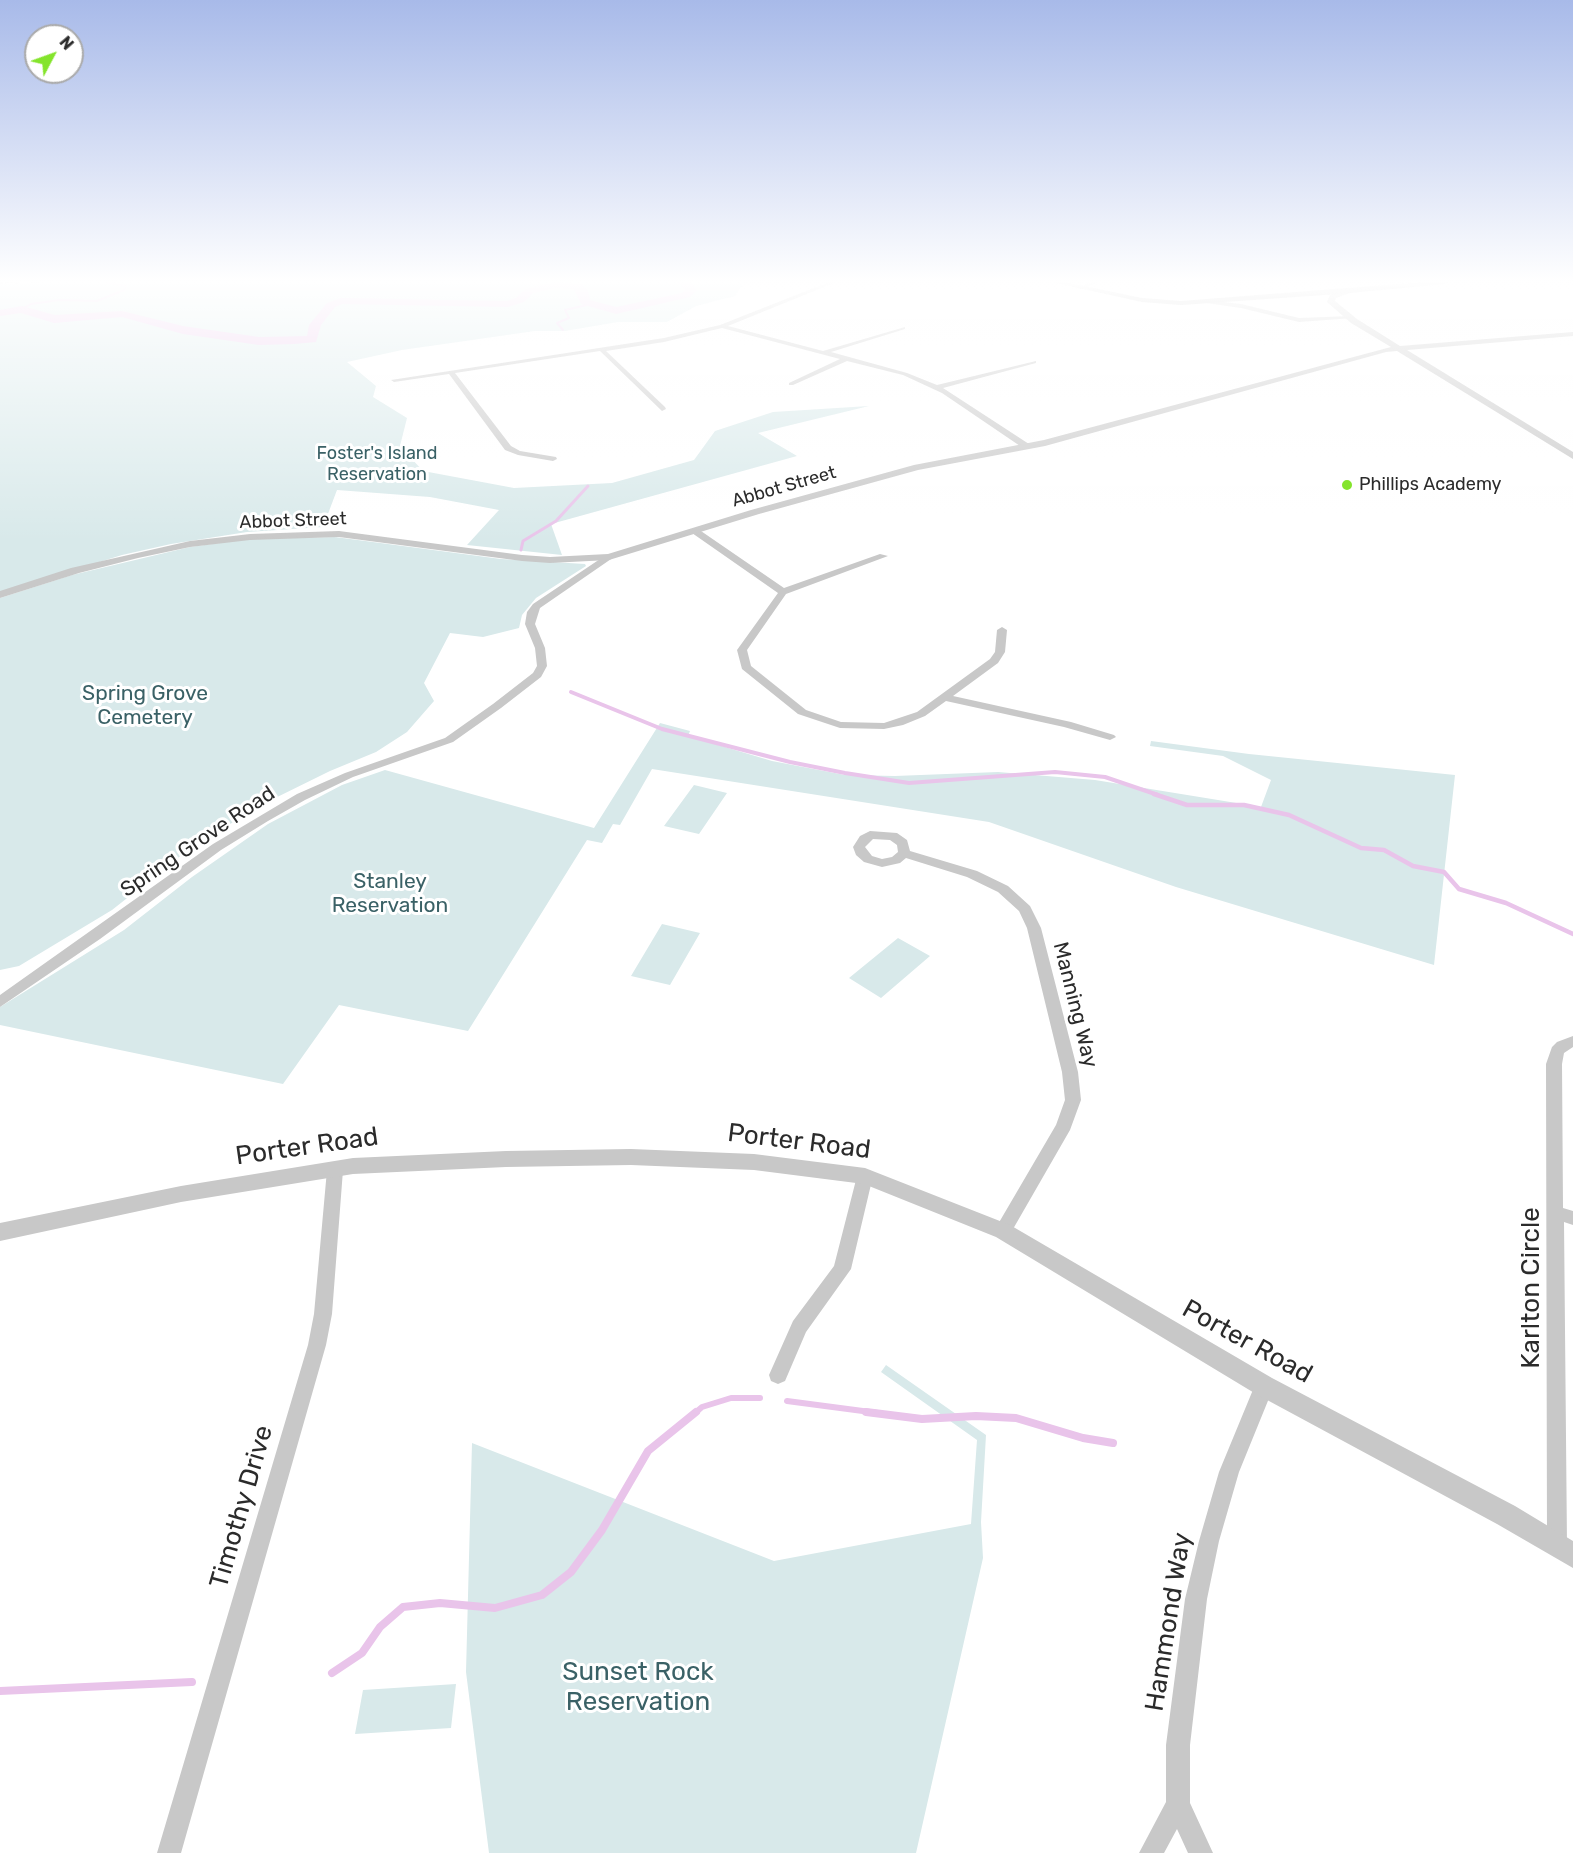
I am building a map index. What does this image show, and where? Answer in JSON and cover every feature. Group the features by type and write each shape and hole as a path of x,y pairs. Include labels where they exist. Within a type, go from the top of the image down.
{"street":[{"path":"394,380 477,368"},
{"path":"621,368 662,409"},
{"path":"791,384 825,368"},
{"path":"883,368 905,374 937,387 1026,446"},
{"path":"937,387 1009,368"},
{"name":"Abbot Street","path":"0,595 75,570 138,555 190,544 250,537 339,534 522,558 550,560 609,557 917,467 1026,446 1322,368"},
{"path":"1433,368 1573,456"},
{"path":"451,372 508,448 518,453 553,459"},
{"path":"694,531 783,592"},
{"path":"883,556 783,592 742,650 746,667 802,712 840,724 884,726 921,714 994,661 1000,652 1002,630"},
{"name":"Spring Grove Road","path":"0,1002 218,847 264,818 300,797 349,775 449,740 496,706 537,675 543,666 540,648 531,624 532,612 536,606 609,557"},
{"path":"945,697 1067,724 1110,737"},
{"name":"Manning Way","path":"904,853 994,884 1019,902 1031,919 1034,928 1070,1072 1073,1100 1064,1126 1003,1231"},
{"name":"Karlton Circle","path":"1565,1550 1564,1216 1555,1057 1562,1046 1573,1041"},
{"name":"Porter Road","path":"0,1232 181,1194 353,1166 506,1159 631,1157 754,1162 865,1176 1003,1231 1264,1386 1506,1515 1565,1550"},
{"name":"Timothy Drive","path":"169,1853 317,1345 323,1314 335,1170"},
{"path":"778,1375 800,1327 842,1269 865,1176"},
{"name":"Hammond Way","path":"1201,1853 1178,1804 1178,1745 1199,1588 1209,1541 1229,1472 1264,1386"},
{"name":"Hammond Way","path":"1151,1853 1178,1804"}],"green space":[{"name":"Foster's Island Reservation","path":"0,368 355,368 376,386 373,397 407,418 400,446 423,471 514,488 612,483 694,460 715,431 773,412 869,406 758,433 797,456 551,524 562,555 467,545 499,510 430,497 337,490 323,527 247,532 171,544 122,555 0,593"},
{"name":"Spring Grove Cemetery","path":"335,537 501,559 585,564 586,566 536,598 522,615 519,628 483,637 450,633 424,683 434,701 407,732 376,752 330,771 261,805 188,850 112,910 19,966 0,970 0,598 72,575 190,547 249,539"},
{"name":"Stanley Reservation","path":"660,723 690,731 688,736 772,761 845,775 895,776 998,772 1095,780 1261,807 1271,780 1223,756 1150,746 1151,741 1249,754 1455,775 1434,965 1176,887 989,822 652,769 620,825 613,824 602,843 587,840 468,1031 339,1005 283,1084 0,1025 0,1007 124,930 192,877 268,824 342,785 385,770 594,828"},
{"path":"694,785 727,793 699,834 664,826"},
{"path":"662,924 700,933 670,985 631,976"},
{"path":"898,938 930,956 881,998 849,978"},
{"name":"Sunset Rock Reservation","path":"886,1365 986,1435 981,1522 983,1558 916,1853 489,1853 466,1672 472,1443 774,1561 971,1524 977,1440 881,1372"},
{"path":"456,1684 451,1728 355,1734 363,1690"}],"waterway":[{"path":"521,550 523,541 556,521 588,486"},
{"path":"571,692 662,729 790,762 845,773 909,783 1055,772 1105,777 1158,795"},
{"path":"1154,794 1187,805 1244,805 1289,815 1361,848 1384,850 1413,866 1444,872 1459,889 1506,903 1573,934"},
{"path":"695,1413 702,1407 731,1398 760,1398"},
{"path":"787,1401 878,1413"},
{"path":"332,1673 362,1653 380,1627 403,1607 440,1603 495,1608 542,1595 571,1572 602,1530 648,1451 696,1412"},
{"path":"866,1412 922,1419 976,1416 1016,1418 1083,1438 1113,1443"},
{"path":"0,1691 192,1682"}],"place":[{"name":"Phillips Academy","path":"1347,485"}]}
